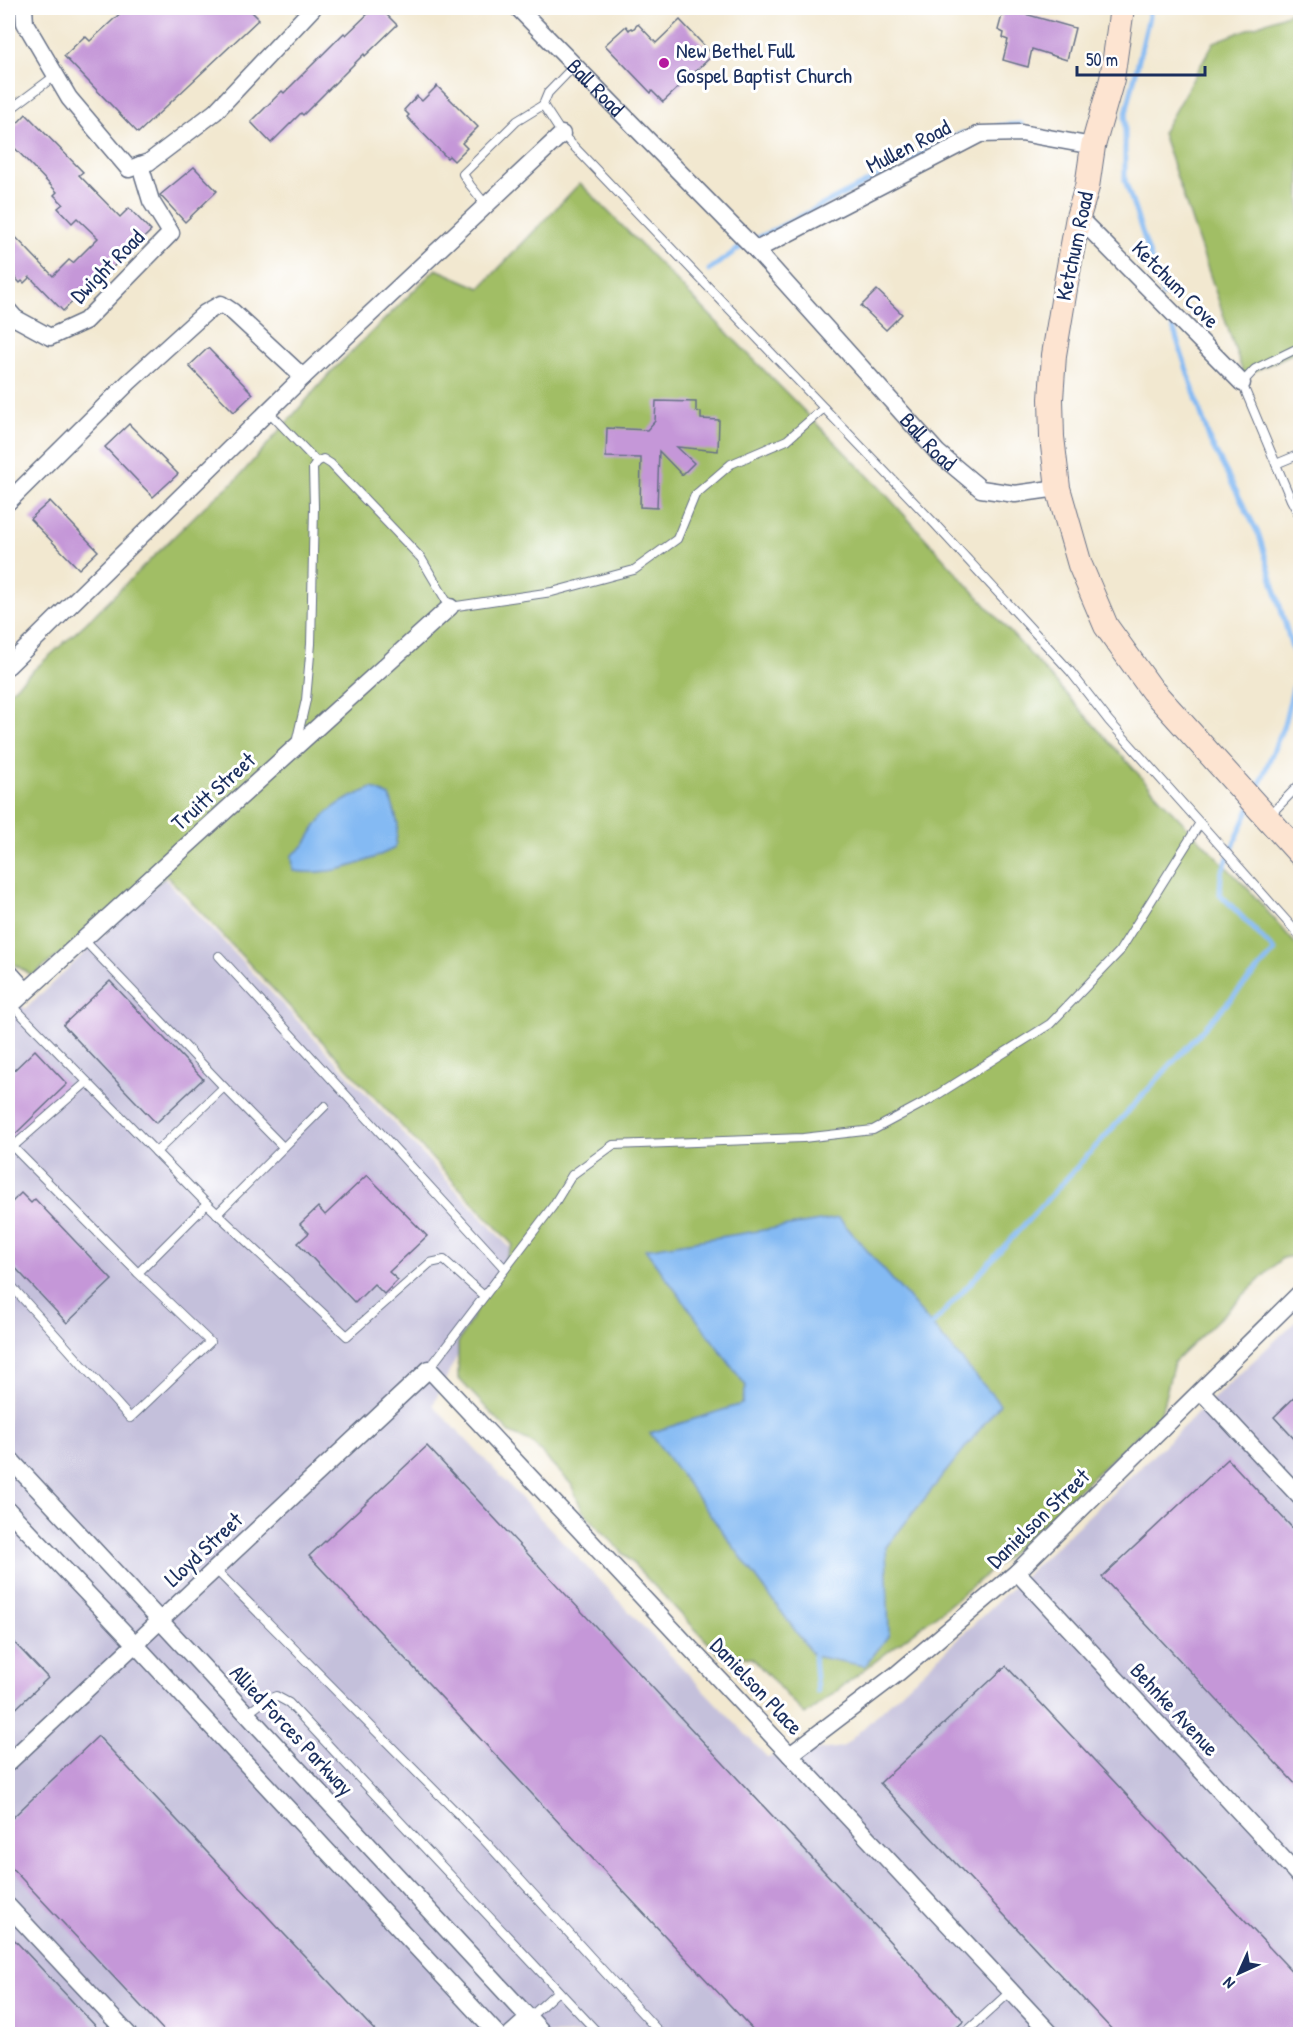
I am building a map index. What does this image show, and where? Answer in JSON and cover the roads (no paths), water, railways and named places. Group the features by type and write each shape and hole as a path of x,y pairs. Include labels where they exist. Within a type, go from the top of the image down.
{"main road":[{"name":"Ketchum Road","path":"1058,488 1052,437 1051,399 1054,355 1078,217 1093,146 1112,79 1122,8"},
{"path":"1058,488 1080,565 1106,626 1152,690 1300,854"}],"street":[{"path":"24,8 25,23 69,98 129,169 149,162 215,112 313,8"},
{"name":"Ball Road","path":"518,8 750,244 938,453 981,489 1015,494 1058,488"},
{"name":"Mullen Road","path":"750,244 980,134 1021,133 1093,146"},
{"path":"8,666 303,377 562,134"},
{"name":"Dwight Road","path":"8,310 15,318 50,337 85,321 164,241 171,233 151,201 140,165"},
{"name":"Ketchum Cove","path":"1078,217 1242,383"},
{"path":"8,502 129,382 205,313 221,304 233,312 303,377"},
{"name":"Truitt Street","path":"9,1006 450,607"},
{"path":"8,971 25,990"},
{"name":"Danielson Street","path":"790,1755 898,1673 1017,1572 1300,1293"},
{"name":"Lloyd Street","path":"8,1763 429,1369"},
{"name":"Danielson Place","path":"429,1369 1051,2034"},
{"path":"1201,1391 1300,1497"},
{"name":"Allied Forces Parkway","path":"8,1457 544,2034"},
{"path":"8,1510 496,2034"},
{"name":"Behnke Avenue","path":"1017,1572 1300,1877"},
{"path":"8,1906 128,2034"},
{"path":"511,2034 529,2018"}],"lane":[{"path":"486,205 463,174 517,121 543,105 548,93 575,64"},
{"path":"8,111 56,75"},
{"path":"543,105 562,134 934,523 1070,671 1109,721 1300,936"},
{"path":"1300,347 1255,369 1242,383 1300,517"},
{"path":"296,746 306,700 312,644 313,468 317,462 323,459 331,464 421,558 450,607 552,592 634,570 677,539 695,495 731,464 787,440 824,408"},
{"path":"268,411 317,462"},
{"path":"1276,464 1300,454"},
{"path":"1258,807 1300,784"},
{"path":"429,1369 553,1206 572,1175 613,1145 803,1138 873,1130 929,1100 1050,1024 1119,952 1200,823"},
{"path":"83,939 283,1147"},
{"path":"219,956 505,1269"},
{"path":"9,1006 217,1214 347,1336 430,1263 444,1260 484,1296"},
{"path":"8,1282 130,1418 210,1342 10,1149 87,1082"},
{"path":"156,1152 224,1087"},
{"path":"217,1214 325,1106"},
{"path":"138,1273 207,1204"},
{"path":"215,1569 485,1841 661,2034"},
{"path":"247,1714 264,1701 276,1696 289,1703 599,2034"},
{"path":"529,2018 558,1991"},
{"path":"964,2034 1011,1991"}],"water":[{"path":"372,788 390,796 398,824 395,848 346,868 320,872 293,871 292,855 305,844 324,816 343,802"},
{"path":"839,1218 1000,1404 886,1547 889,1635 865,1666 814,1656 650,1433 742,1404 746,1386 645,1249"}],"waterway":[{"path":"1151,8 1125,118 1125,180 1163,295"},
{"path":"998,126 1021,124"},
{"path":"709,270 738,249 762,236 963,133"},
{"path":"1170,318 1210,441 1259,535 1298,668 1284,725 1256,793"},
{"path":"932,1325 1275,951 1220,894 1221,874 1250,807"},
{"path":"814,1656 817,1692"}],"place":[{"name":"New Bethel Full Gospel Baptist Church","path":"664,63"}]}
